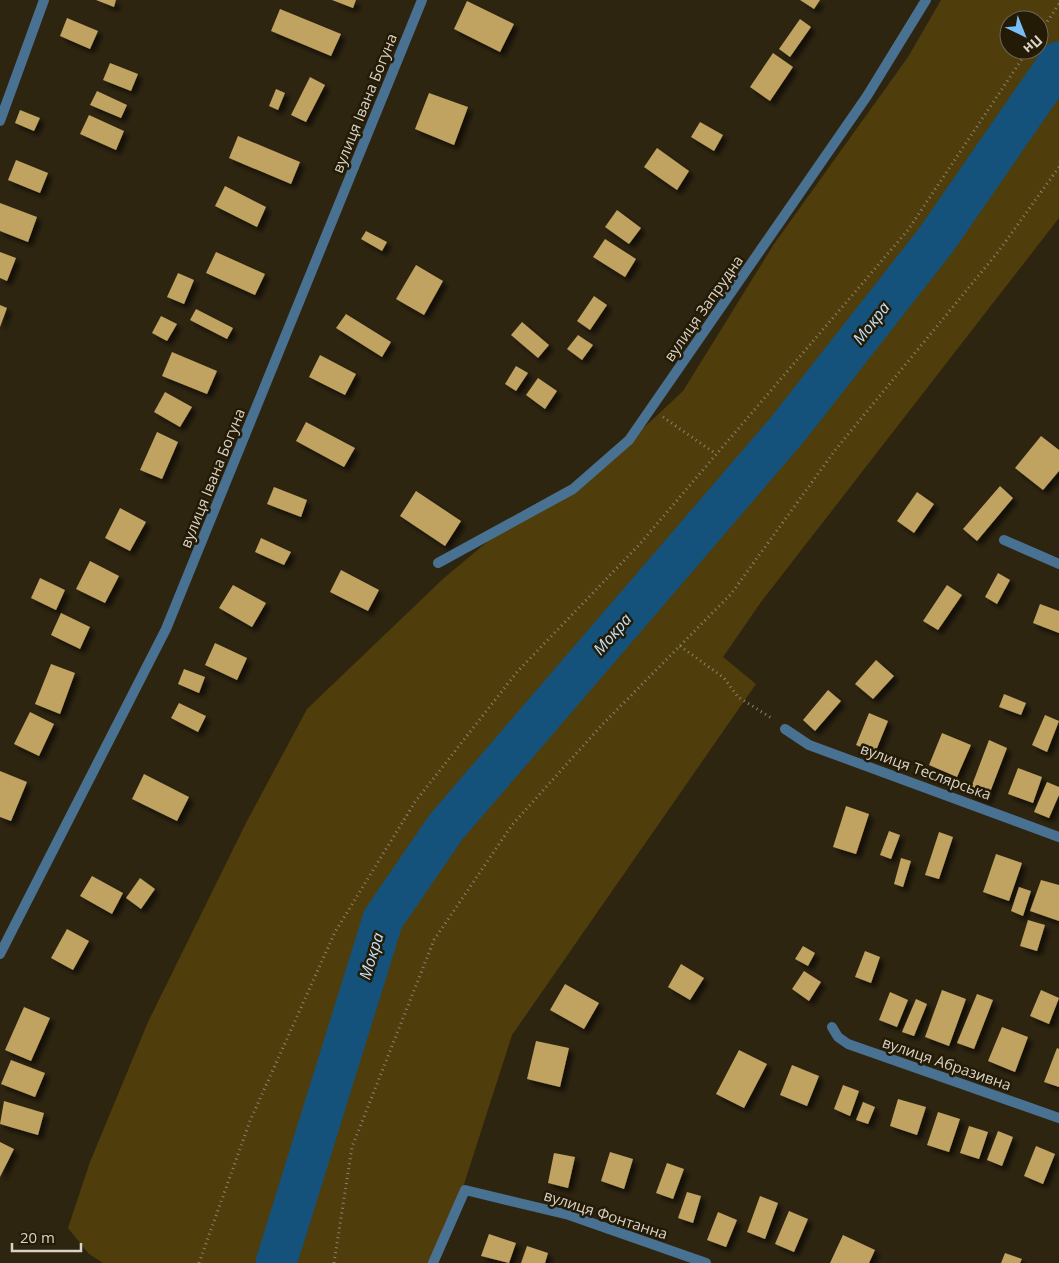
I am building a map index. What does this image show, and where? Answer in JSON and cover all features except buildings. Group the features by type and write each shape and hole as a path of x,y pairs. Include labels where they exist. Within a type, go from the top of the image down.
{"street":[{"path":"0,122 44,0"},
{"name":"вулиця Івана Богуна","path":"0,954 166,629 422,0"},
{"name":"вулиця Запрудна","path":"438,563 573,489 629,440 868,96 926,0"},
{"path":"1004,540 1059,564"},
{"name":"вулиця Теслярська","path":"784,729 810,745 1059,837"},
{"name":"вулиця Абразивна","path":"832,1026 838,1037 848,1044 1059,1118"},
{"name":"вулиця Фонтанна","path":"433,1263 465,1190 569,1215 706,1263"}],"path":[{"path":"1049,19 1059,4"},
{"path":"199,1263 250,1122 335,932 415,802 517,672 638,546 908,230 1021,60"},
{"path":"334,1263 352,1147 434,940 512,825 601,726 732,594 836,449 998,252 1059,167"},
{"path":"651,408 716,454"},
{"path":"680,646 724,678 738,697 768,715 784,729"}],"shaded area":[{"path":"941,0 1059,0 1059,218 761,602 723,657 756,684 512,1035 447,1237 434,1263 103,1263 89,1254 68,1228 90,1162 148,1022 246,823 307,709 444,578 512,521 607,462 683,391 774,244 908,57"}],"waterway":[{"name":"Мокра","path":"276,1263 383,919 446,827 787,430 936,240 1059,62"}]}
